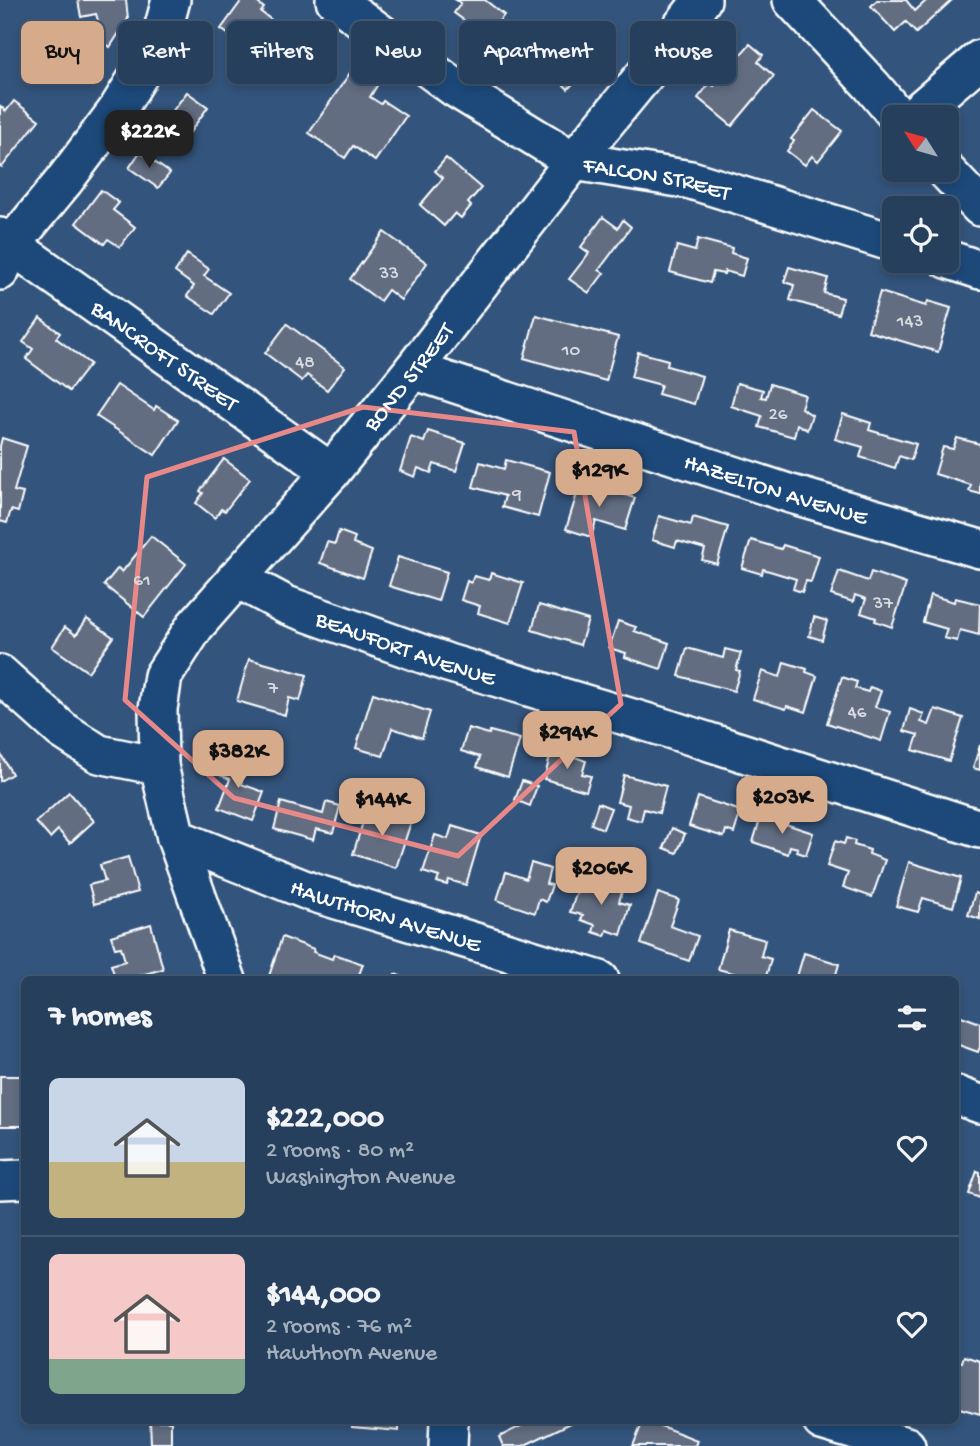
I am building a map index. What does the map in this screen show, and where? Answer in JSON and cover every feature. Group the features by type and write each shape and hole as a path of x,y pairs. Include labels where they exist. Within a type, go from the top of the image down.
{"street":[{"path":"4,251 64,181 116,112 160,41 171,0"},
{"name":"FALCON STREET","path":"335,0 455,88 574,161 691,180 882,239"},
{"name":"BOND STREET","path":"226,976 176,838 159,766 158,709 163,676 195,626 331,472 702,0"},
{"path":"792,0 888,105"},
{"path":"926,105 980,59"},
{"path":"956,182 980,207"},
{"name":"BANCROFT STREET","path":"4,251 331,472"},
{"path":"959,263 980,270"},
{"name":"HAZELTON AVENUE","path":"413,370 791,494 980,549"},
{"name":"BEAUFORT AVENUE","path":"236,578 286,605 448,663 669,729 980,829"},
{"path":"0,674 62,730 99,754 159,766"},
{"name":"HAWTHORN AVENUE","path":"176,838 311,892 587,976"},
{"path":"959,1096 980,1104"},
{"path":"0,1180 21,1179"},
{"path":"448,1446 449,1424"},
{"path":"832,1424 906,1446"}],"highlighted area":[{"path":"363,407 574,432 621,704 458,856 234,798 125,700 147,477"}],"building":[{"path":"78,0 126,0 128,19 118,21 118,35 110,47 104,43 104,21 98,21 96,14 81,17"},
{"path":"242,0 254,0 264,8 261,12 273,21 227,21 227,33 221,29"},
{"path":"456,0 485,0 504,15 499,21 465,21 454,13 461,3"},
{"path":"877,0 906,0 915,11 927,0 952,0 916,33 906,22 895,32 871,6"},
{"path":"750,44 763,55 758,62 774,76 732,126 698,98 709,84 736,84 736,52 741,54"},
{"path":"351,71 351,84 378,84 370,97 381,104 383,101 406,116 375,161 353,146 345,158 309,133"},
{"path":"187,92 208,107 175,153 157,140 172,120 168,117"},
{"path":"14,101 39,120 2,167 0,106 6,111"},
{"path":"814,110 842,131 818,161 812,156 805,165 787,151 794,141 791,139"},
{"path":"140,152 170,173 158,188 129,168"},
{"path":"446,158 481,188 468,203 471,206 461,218 455,213 444,226 420,205 443,178 435,171"},
{"path":"101,190 119,203 113,210 135,227 120,247 108,239 104,244 76,223"},
{"path":"603,217 618,228 623,220 631,227 599,270 604,273 589,293 569,279 589,253 581,247"},
{"path":"384,232 427,263 401,300 388,290 380,301 350,279"},
{"path":"698,239 732,248 731,253 747,258 742,276 725,271 724,274 713,272 710,283 670,272 677,246 695,251"},
{"path":"187,254 209,269 204,276 229,293 214,314 187,296 194,286 175,272"},
{"path":"789,267 828,278 824,293 843,298 838,314 790,300 794,285 784,282"},
{"path":"880,292 926,306 928,301 951,308 938,352 868,331"},
{"path":"536,315 618,337 606,381 524,358"},
{"path":"40,318 60,333 56,338 90,364 69,391 26,359 33,349 23,342"},
{"path":"287,324 345,367 327,390 307,375 302,381 265,353"},
{"path":"638,352 668,360 667,366 702,376 694,404 658,394 661,385 631,377"},
{"path":"737,383 763,390 761,397 766,398 770,384 805,395 801,408 812,415 807,430 797,424 794,437 759,427 762,416 731,406"},
{"path":"117,385 154,410 156,406 178,420 155,455 96,416"},
{"path":"843,414 871,423 869,430 916,444 911,460 899,456 895,468 860,457 863,447 835,439"},
{"path":"428,431 465,443 456,471 434,464 431,473 418,468 415,477 400,471 411,437 424,442"},
{"path":"2,438 27,446 14,491 23,493 18,512 11,510 7,523 0,521"},
{"path":"957,438 980,444 980,494 969,491 971,485 935,474 943,447 953,449"},
{"path":"224,459 250,479 225,511 221,509 215,518 196,503 203,493 200,491"},
{"path":"506,460 550,472 538,517 502,507 505,496 473,487 480,462 504,469"},
{"path":"581,481 635,498 625,530 596,521 591,537 566,529"},
{"path":"659,516 691,525 693,517 728,527 717,564 702,560 705,549 677,541 675,547 652,540"},
{"path":"339,531 355,537 353,544 372,551 363,578 320,563 327,542 335,544"},
{"path":"151,536 186,564 144,617 104,585 118,568 122,572"},
{"path":"751,540 781,549 783,545 819,556 811,582 806,581 802,592 793,589 796,579 763,569 762,574 742,568"},
{"path":"398,557 447,572 438,601 389,586"},
{"path":"839,571 868,581 871,572 906,584 892,627 861,613 866,599 855,595 853,602 831,595"},
{"path":"491,573 523,583 510,623 478,613 480,606 461,600 467,581 471,583 474,576 489,580"},
{"path":"930,595 954,602 955,598 980,604 979,635 960,630 957,641 944,638 947,629 923,622"},
{"path":"539,605 588,620 580,645 532,630"},
{"path":"814,617 827,621 822,640 809,636"},
{"path":"87,619 113,637 88,672 52,647 65,627 76,635"},
{"path":"618,621 636,627 634,631 669,643 661,669 625,657 626,653 609,648"},
{"path":"687,648 723,658 725,649 741,653 736,670 740,671 734,691 679,676"},
{"path":"249,659 307,675 300,701 289,698 285,715 237,701"},
{"path":"784,662 807,669 806,672 817,676 806,712 753,699 762,671 780,677"},
{"path":"842,677 857,682 855,688 868,692 870,687 881,691 875,707 890,712 881,741 827,723"},
{"path":"373,693 430,712 422,738 392,728 383,756 356,748"},
{"path":"910,709 924,714 921,722 929,725 935,709 963,718 949,761 913,750 918,735 904,731"},
{"path":"468,728 520,739 508,777 477,767 480,757 461,751"},
{"path":"980,745 980,770 973,768"},
{"path":"562,749 586,761 582,774 591,776 586,791 544,779 551,753 560,756"},
{"path":"0,753 12,774 0,781"},
{"path":"222,755 248,765 241,784 264,792 253,821 219,808 230,779 215,773"},
{"path":"624,775 666,786 659,813 644,809 641,821 626,817 629,805 617,802"},
{"path":"522,781 537,786 530,806 515,800"},
{"path":"69,792 94,821 70,843 58,830 50,838 36,822"},
{"path":"698,797 741,811 734,833 726,830 724,837 689,826"},
{"path":"281,802 323,814 326,802 340,806 333,833 316,829 313,840 274,829"},
{"path":"598,803 611,808 603,829 591,824"},
{"path":"367,809 411,822 396,868 353,854"},
{"path":"761,816 813,833 806,855 797,852 798,848 790,846 788,854 753,842"},
{"path":"452,826 481,835 466,885 449,880 447,885 437,882 439,877 423,872 435,835 448,839"},
{"path":"672,828 685,834 677,853 664,848"},
{"path":"846,838 855,841 854,845 870,850 869,854 885,860 872,897 843,887 848,873 827,866 835,841 844,844"},
{"path":"128,857 138,892 94,904 89,885 105,881 100,865"},
{"path":"909,862 961,878 953,907 923,898 918,912 896,906"},
{"path":"531,863 550,869 546,884 552,885 546,902 539,899 535,913 497,900 506,872 526,879"},
{"path":"591,877 613,884 612,888 622,891 619,902 630,905 621,935 607,930 605,936 593,932 595,925 581,920 583,915 570,912 580,882 589,885"},
{"path":"658,893 679,900 670,926 698,936 689,961 641,944"},
{"path":"975,893 980,895 980,919 968,915"},
{"path":"151,924 163,969 138,976 115,976 111,965 125,961 121,947 115,948 111,936"},
{"path":"729,930 765,940 761,956 771,959 766,976 744,976 718,969"},
{"path":"282,937 332,959 334,954 363,964 358,976 269,976"},
{"path":"804,953 839,964 836,976 797,976"},
{"path":"959,1015 980,1023 978,1052 959,1045"},
{"path":"0,1076 21,1076 21,1126 0,1126"},
{"path":"977,1171 980,1172 980,1198 969,1194"},
{"path":"964,1356 980,1361 980,1414 959,1408 959,1361 962,1362"},
{"path":"150,1424 171,1424 171,1443 151,1443"},
{"path":"352,1424 399,1424 399,1431 352,1427"},
{"path":"525,1424 569,1424 523,1446 503,1446 499,1437"},
{"path":"642,1424 656,1424 697,1440 695,1446 633,1446"}]}
